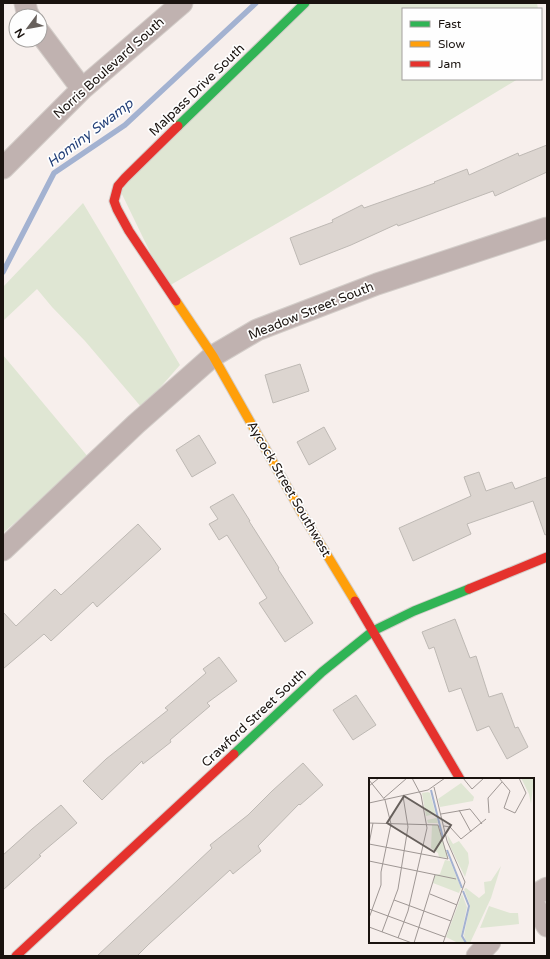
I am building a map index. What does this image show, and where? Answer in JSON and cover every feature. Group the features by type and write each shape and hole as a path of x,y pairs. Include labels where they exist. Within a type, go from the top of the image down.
{"street":[{"name":"Norris Boulevard South","path":"3,168 82,89 182,3"},
{"name":"Malpass Drive South","path":"114,201 118,186 125,178 304,3"},
{"path":"48,44 82,89"},
{"name":"Aycock Street Southwest","path":"114,201 129,231 213,356 304,517 459,778"},
{"name":"Meadow Street South","path":"3,550 136,424 213,356 257,330 369,287 547,228"},
{"name":"Crawford Street South","path":"16,956 322,672 373,631 414,611 547,557"},
{"path":"534,895 547,888"},
{"path":"534,905 547,926"},
{"path":"477,956 489,943"}],"green space":[{"path":"304,3 537,3 538,8 402,8 402,80 516,80 326,195 167,287 118,186"},
{"path":"83,203 180,365 142,408 85,341 37,289 3,321 3,287"},
{"path":"3,355 89,458 3,533"}],"building":[{"path":"547,145 547,172 495,196 493,191 398,226 397,224 351,245 300,265 290,238 333,222 332,220 362,205 364,208 435,183 434,182 467,169 469,175 518,153 519,156"},
{"path":"300,364 309,391 273,403 265,375"},
{"path":"324,427 336,449 309,465 297,442"},
{"path":"199,435 216,463 192,477 176,450"},
{"path":"479,472 486,491 512,482 515,489 547,477 547,534 545,535 533,501 467,524 471,534 413,561 399,528 471,496 464,477"},
{"path":"233,494 279,568 278,569 313,623 285,642 259,603 267,598 227,535 219,540 209,524 218,519 210,507"},
{"path":"138,524 161,549 97,607 93,602 51,641 44,634 3,669 3,612 16,626 55,589 61,595"},
{"path":"455,619 470,658 476,656 489,697 502,693 515,728 518,727 528,747 507,759 489,726 477,731 461,688 449,692 434,647 429,649 422,632"},
{"path":"219,657 237,681 207,703 210,706 170,740 171,742 143,764 142,761 102,800 83,781 106,759 168,710 165,708 206,673 203,669"},
{"path":"356,695 376,725 353,740 333,710"},
{"path":"303,763 323,785 300,805 299,804 258,846 261,851 233,874 230,870 137,956 97,956 212,848 210,845 248,815"},
{"path":"61,805 77,823 39,855 41,856 3,890 3,855"}],"waterway":[{"name":"Hominy Swamp","path":"3,272 54,173 125,125 256,3"}],"traffic: fast":[{"path":"178,126 305,3"},
{"path":"234,754 322,672 373,631 414,611 469,589"}],"traffic: slow":[{"path":"176,301 213,356 304,517 355,601"}],"traffic: jam":[{"path":"176,301 129,231 114,201 118,186 178,126"},
{"path":"469,589 547,557"},
{"path":"355,601 459,778"},
{"path":"16,956 234,754"}]}
